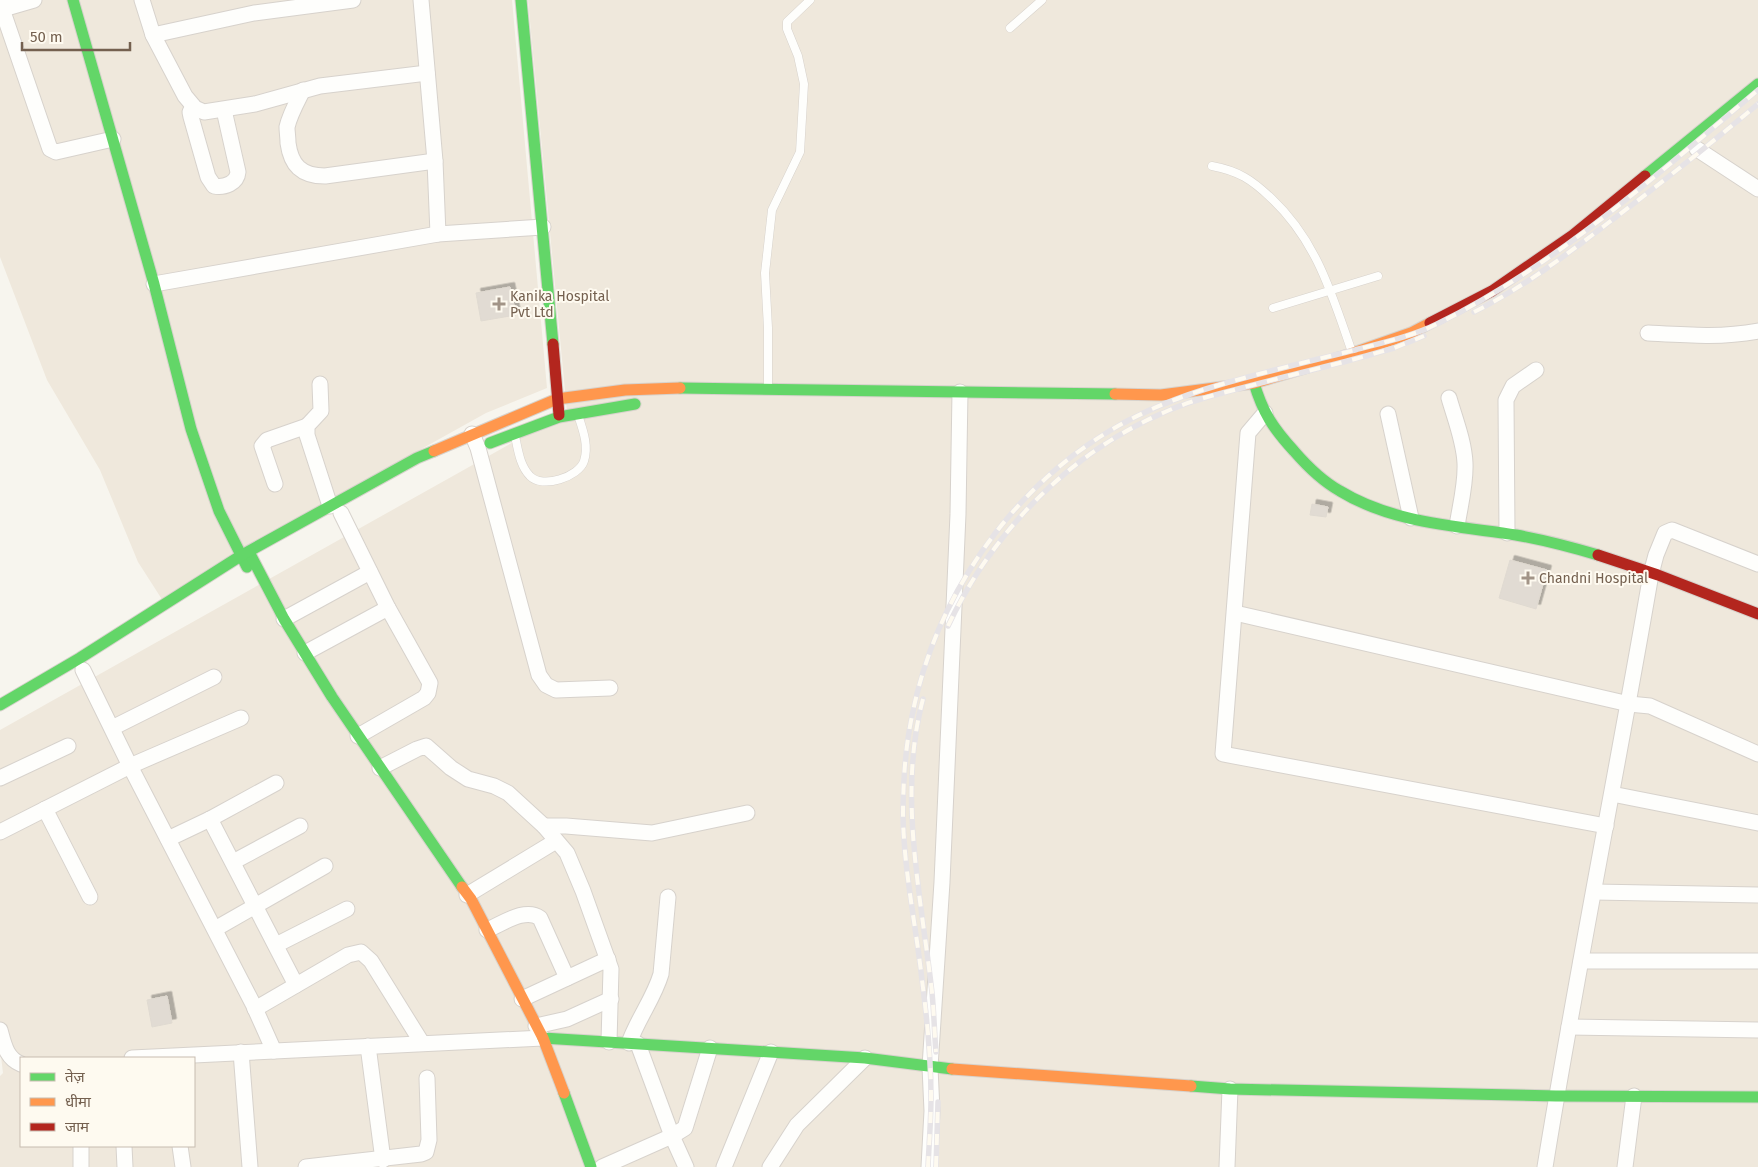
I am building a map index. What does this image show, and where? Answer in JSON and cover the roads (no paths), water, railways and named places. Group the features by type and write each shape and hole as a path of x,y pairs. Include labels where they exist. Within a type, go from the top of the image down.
{"street":[{"path":"34,0 1,6 50,149 56,152 113,139"},
{"path":"74,0 154,284 191,429 219,510 245,553 250,565 332,697 467,895 487,930 539,1032 591,1167"},
{"path":"142,0 153,34 186,96 193,106 204,112 255,104 320,86 427,73"},
{"path":"153,34 254,13 353,0"},
{"path":"421,0 435,161 438,234"},
{"path":"521,0 559,417"},
{"path":"473,444 556,399 625,390 692,388 768,389 959,401 1257,391 1411,333 1492,291 1573,235 1758,84"},
{"path":"303,90 293,109 287,132 292,161 303,171 317,176 325,176 435,161"},
{"path":"1724,126 1758,98"},
{"path":"193,106 190,117 208,177 214,186 218,187 234,182 238,172 224,110"},
{"path":"1697,149 1758,189"},
{"path":"154,284 438,234 543,227"},
{"path":"1412,345 1498,300 1540,272"},
{"path":"1648,332 1717,336 1758,332"},
{"path":"1339,370 1367,361"},
{"path":"1507,533 1506,400 1513,386 1536,370"},
{"path":"275,484 262,446 267,440 307,426 321,411 320,384"},
{"path":"793,390 793,402"},
{"path":"1257,391 1265,413 1287,443 1310,468 1338,491 1388,512 1410,518 1553,542 1607,558 1758,614"},
{"path":"1449,398 1463,448 1465,463 1465,475 1457,526"},
{"path":"929,1167 932,1111 930,1067 941,891 958,514 959,401"},
{"path":"309,531 335,509 417,458 514,434 559,417 625,405 644,404"},
{"path":"1265,413 1248,433 1223,754 1606,826"},
{"path":"1388,414 1410,518"},
{"path":"307,426 306,435 335,509 430,684 430,688 424,698 358,736"},
{"path":"473,444 540,675 546,685 556,690 610,688"},
{"path":"0,705 80,658 245,553 437,462"},
{"path":"1545,1167 1556,1096 1629,704 1651,574 1663,535 1669,530 1758,564"},
{"path":"284,619 370,572"},
{"path":"305,653 388,608"},
{"path":"1235,613 1629,704 1650,706 1758,754"},
{"path":"83,670 130,766 215,929 274,1051"},
{"path":"112,728 214,677"},
{"path":"0,832 130,766 241,718"},
{"path":"0,778 68,746"},
{"path":"380,768 426,746 450,768 468,779 501,788 544,826 567,853 575,868 611,969 609,1042"},
{"path":"168,839 210,819 276,783"},
{"path":"1612,794 1758,823"},
{"path":"45,809 90,897"},
{"path":"544,826 652,833 748,813"},
{"path":"210,819 296,985"},
{"path":"233,862 300,826"},
{"path":"467,895 556,841"},
{"path":"215,929 325,866"},
{"path":"1594,892 1758,895"},
{"path":"668,897 661,974 655,991 635,1026 634,1043 686,1167"},
{"path":"276,945 347,909"},
{"path":"487,930 526,913 540,918 567,978"},
{"path":"255,1009 348,955 361,952 371,960 422,1044"},
{"path":"522,999 608,959"},
{"path":"1582,961 1758,962"},
{"path":"539,1032 611,1000"},
{"path":"1569,1027 1758,1030"},
{"path":"0,1030 10,1057 20,1063"},
{"path":"172,1057 422,1044 539,1032 609,1042 865,1058 930,1067 1230,1089 1556,1096 1758,1097"},
{"path":"368,1046 392,1161"},
{"path":"602,1167 681,1131 687,1123 710,1048"},
{"path":"241,1052 250,1167"},
{"path":"724,1167 771,1052"},
{"path":"770,1167 797,1125 865,1058"},
{"path":"306,1167 392,1161 426,1152 428,1147 427,1078"},
{"path":"1226,1167 1230,1089"},
{"path":"1625,1167 1634,1096"},
{"path":"81,1147 81,1167"},
{"path":"124,1147 125,1167"},
{"path":"180,1147 184,1167"}],"lane":[{"path":"768,389 768,328 765,273 772,210 800,152 804,84 798,56 787,22 810,0"},
{"path":"1010,28 1042,0"},
{"path":"1212,166 1239,173 1250,180 1291,218 1308,244 1331,290 1353,354"},
{"path":"1274,308 1378,276"},
{"path":"514,434 524,469 532,478 544,482 569,476 580,470 584,460 586,437 578,414"}],"railway":[{"path":"928,1167 931,1106 930,1068 926,1009 904,837 903,792 906,753 912,716 923,673 938,631 958,590 981,552 1009,516 1040,484 1074,455 1124,423 1177,399 1219,385 1407,336 1437,324 1481,301 1523,275 1604,217 1644,186 1758,90"},
{"path":"1474,312 1526,282 1576,247 1702,150 1758,104"},
{"path":"948,626 966,591 987,559 1037,499 1066,473 1130,429 1173,408 1394,348 1424,336"},
{"path":"923,699 916,734 912,770 912,806 917,877 932,992 936,1052"},
{"path":"936,1167 938,1102"}],"place":[{"name":"Kanika Hospital Pvt Ltd","path":"499,304"},
{"name":"Chandni Hospital","path":"1528,578"}]}
